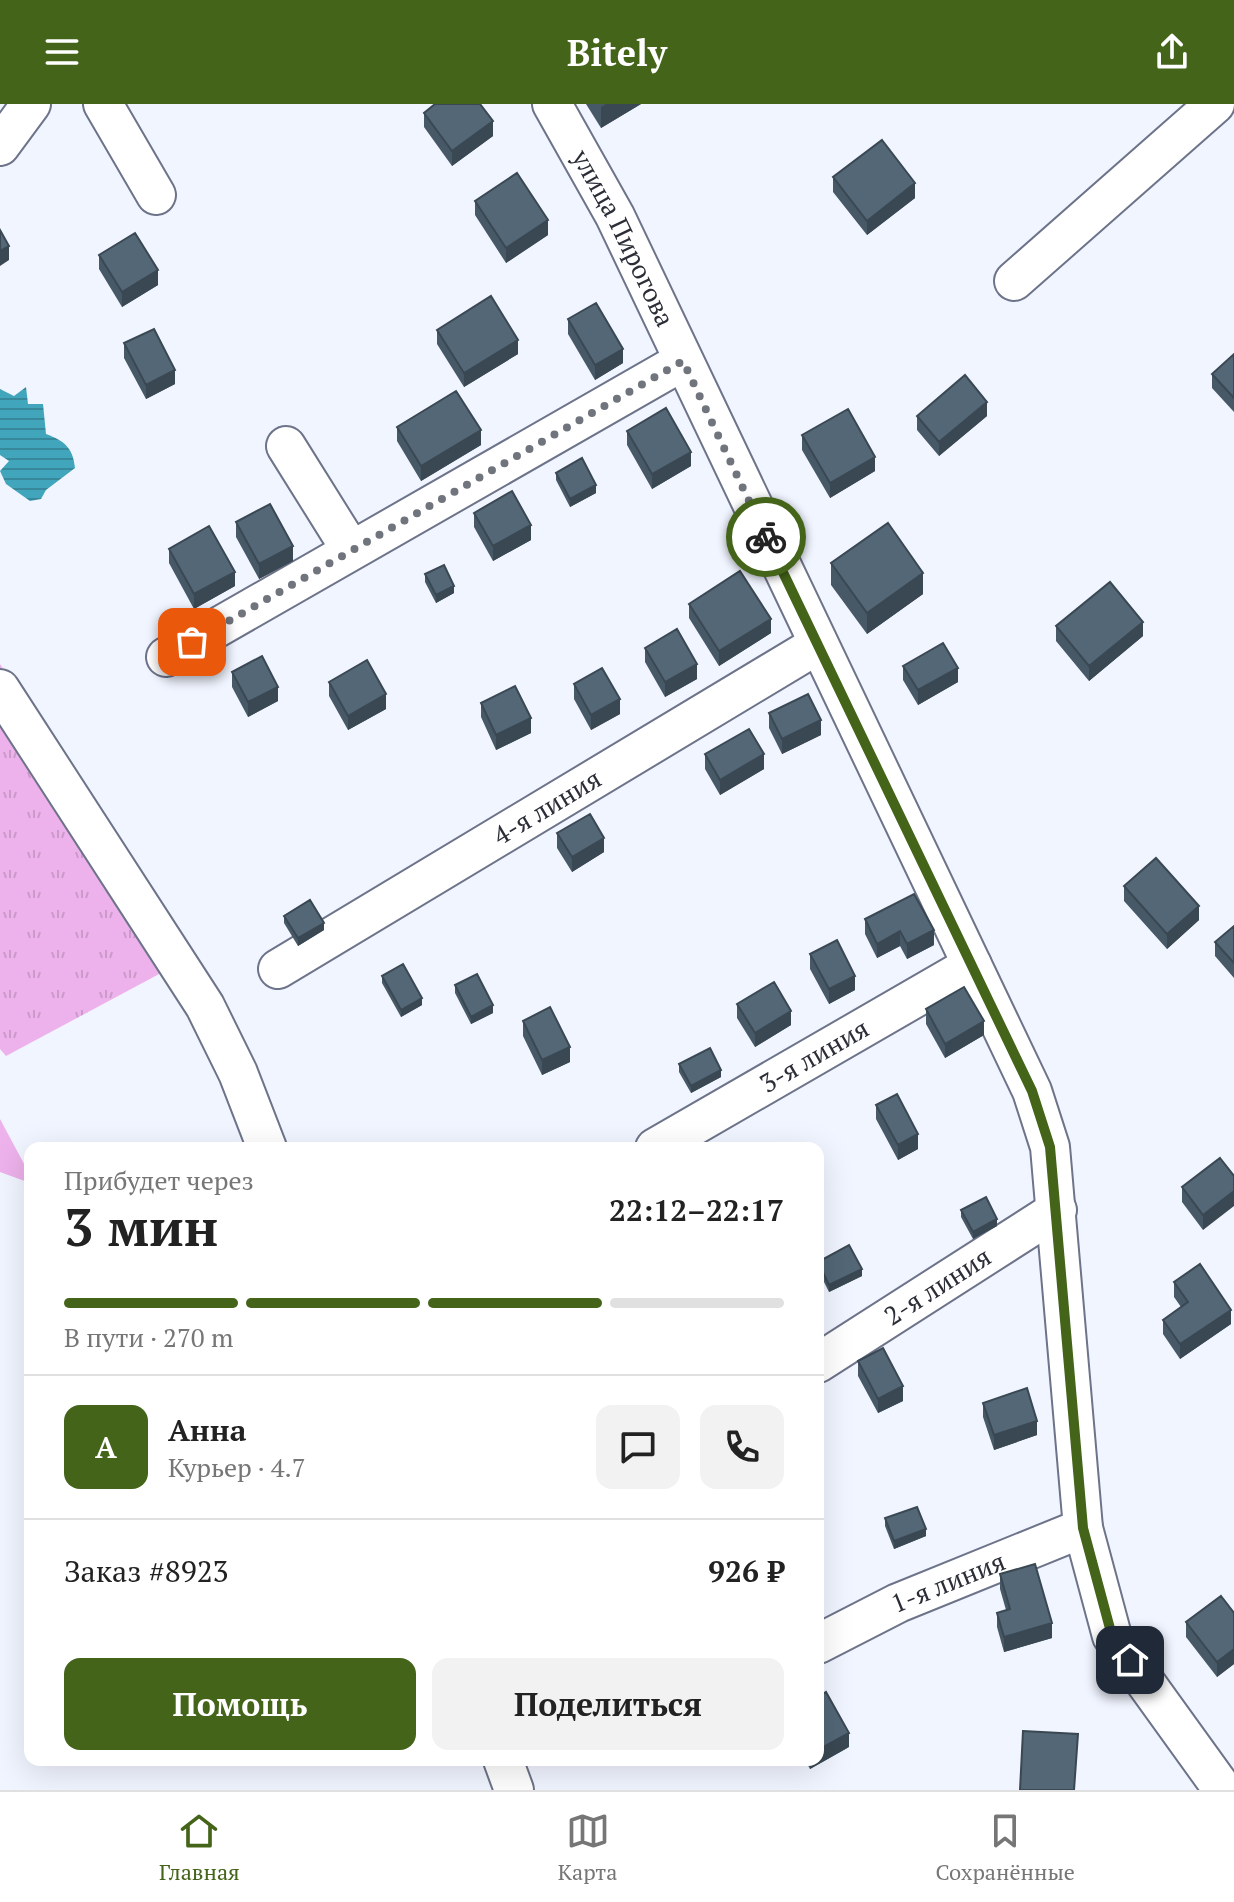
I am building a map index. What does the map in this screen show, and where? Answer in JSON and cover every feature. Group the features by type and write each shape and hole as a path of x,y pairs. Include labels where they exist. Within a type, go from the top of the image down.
{"street":[{"path":"0,146 31,104"},
{"path":"103,104 156,195"},
{"name":"улица Пирогова","path":"552,104 615,216 1032,1091 1050,1147 1083,1528 1112,1636 1223,1790"},
{"path":"1014,281 1215,104"},
{"path":"166,657 683,361"},
{"path":"286,446 351,550"},
{"name":"4-я линия","path":"278,969 817,645"},
{"path":"0,689 205,1006 238,1073 265,1142"},
{"name":"3-я линия","path":"665,1142 972,965"},
{"name":"2-я линия","path":"824,1359 1057,1210"},
{"name":"1-я линия","path":"824,1641 898,1603 1083,1528"},
{"path":"505,1766 514,1790"}],"green space":[{"path":"0,664 189,958 6,1056 0,1049"},
{"path":"0,1119 24,1164 24,1181 0,1172"}],"water":[{"path":"26,387 28,404 43,404 46,434 67,446 75,468 46,490 41,499 30,501 6,484 0,471 9,461 0,455 0,389 14,396"}],"building":[{"path":"435,104 480,104 493,121 452,151 424,113"},
{"path":"882,140 915,183 867,221 833,177"},
{"path":"517,173 548,220 506,248 475,201"},
{"path":"0,230 9,246 0,251"},
{"path":"135,233 158,270 122,292 99,255"},
{"path":"491,296 518,340 464,373 437,330"},
{"path":"596,303 623,349 595,365 568,319"},
{"path":"154,329 175,370 146,385 124,343"},
{"path":"1234,354 1234,398 1212,374"},
{"path":"965,375 987,402 939,442 917,416"},
{"path":"456,391 481,430 421,466 397,427"},
{"path":"666,408 691,452 652,474 627,431"},
{"path":"848,409 875,457 830,483 802,435"},
{"path":"582,458 596,485 570,499 556,473"},
{"path":"512,491 531,525 493,546 474,513"},
{"path":"270,504 293,546 259,564 236,522"},
{"path":"888,523 923,573 867,613 831,563"},
{"path":"209,526 235,572 194,594 169,549"},
{"path":"444,565 454,586 436,595 425,574"},
{"path":"740,571 771,619 719,651 689,604"},
{"path":"1110,582 1143,622 1089,666 1056,626"},
{"path":"677,629 697,664 665,682 645,648"},
{"path":"943,643 958,668 918,690 903,666"},
{"path":"262,656 278,687 248,702 232,672"},
{"path":"367,660 386,694 348,716 329,682"},
{"path":"602,668 620,699 591,715 574,684"},
{"path":"515,686 531,718 496,735 481,703"},
{"path":"808,694 821,720 782,739 769,713"},
{"path":"749,729 764,754 720,780 705,754"},
{"path":"590,814 604,838 572,857 557,833"},
{"path":"1156,858 1199,906 1167,934 1124,886"},
{"path":"914,894 934,930 907,944 900,931 877,944 865,919"},
{"path":"310,900 324,923 298,938 284,916"},
{"path":"1234,926 1234,963 1215,942"},
{"path":"837,940 855,976 829,989 810,954"},
{"path":"403,964 422,998 401,1010 382,976"},
{"path":"477,974 493,1005 471,1017 455,985"},
{"path":"774,982 791,1011 755,1033 737,1004"},
{"path":"964,987 984,1021 945,1044 926,1009"},
{"path":"550,1007 570,1047 542,1060 523,1021"},
{"path":"710,1048 721,1070 691,1086 679,1064"},
{"path":"897,1094 918,1134 898,1145 876,1105"},
{"path":"1220,1158 1234,1176 1234,1191 1203,1215 1182,1187"},
{"path":"986,1197 997,1219 973,1232 961,1210"},
{"path":"849,1245 862,1269 829,1285 824,1275 824,1259"},
{"path":"1200,1264 1231,1310 1180,1344 1163,1320 1188,1302 1174,1282"},
{"path":"883,1348 903,1386 878,1399 858,1361"},
{"path":"1027,1388 1037,1421 994,1435 983,1403"},
{"path":"917,1507 926,1529 894,1541 885,1518"},
{"path":"1035,1564 1052,1623 1004,1637 997,1613 1010,1609 1000,1574"},
{"path":"1221,1596 1234,1613 1234,1649 1217,1662 1186,1622"},
{"path":"824,1693 849,1733 824,1747"},
{"path":"1023,1731 1078,1734 1074,1790 1020,1790"}],"way so far":[{"path":"192,642 683,361 766,537"}],"route":[{"path":"766,537 1032,1091 1050,1147 1083,1528 1112,1636 1130,1660"}]}
